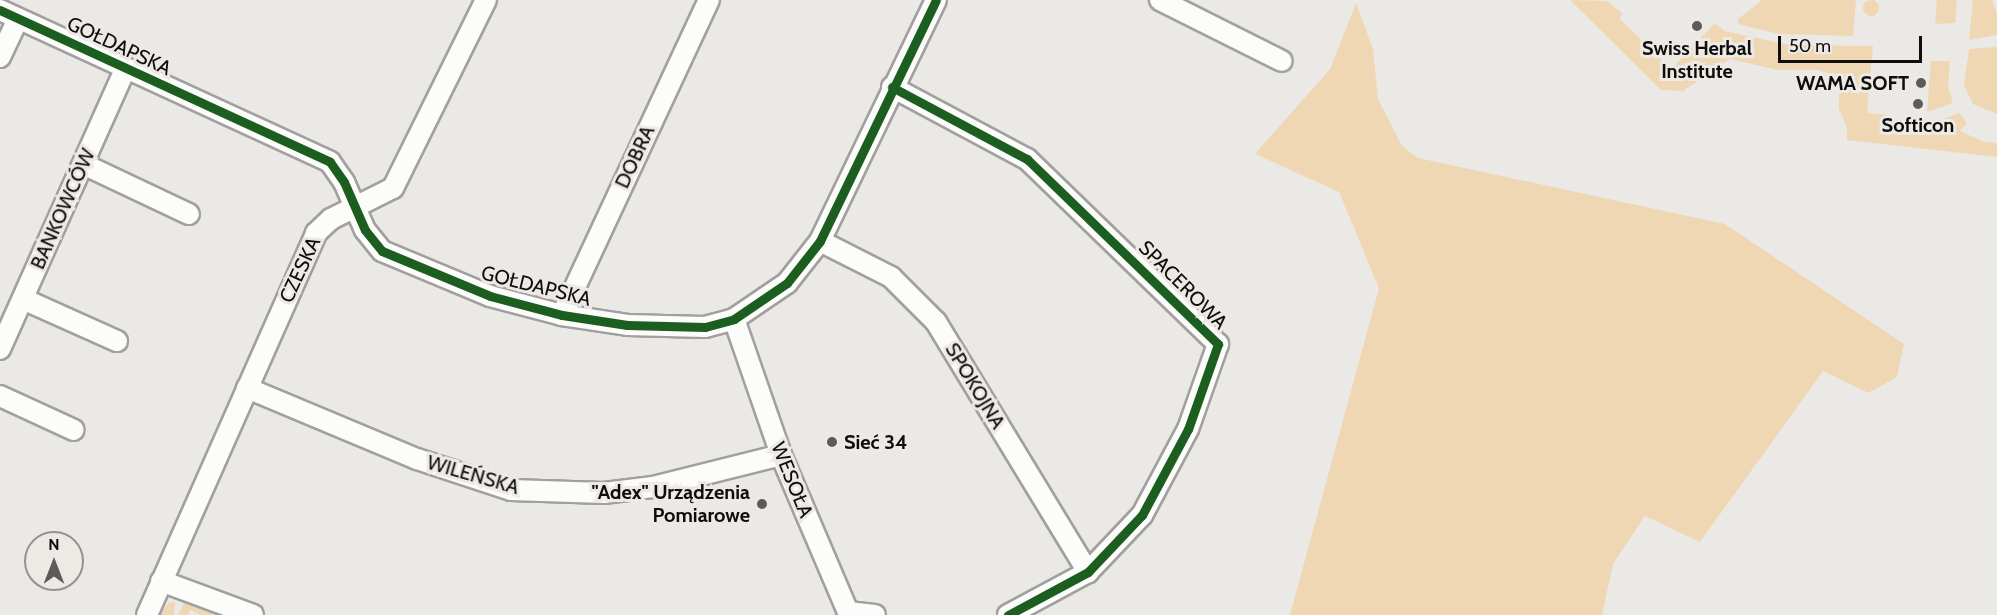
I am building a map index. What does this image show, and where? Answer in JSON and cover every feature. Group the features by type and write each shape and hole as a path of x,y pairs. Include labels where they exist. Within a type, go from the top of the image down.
{"street":[{"name":"CZESKA","path":"147,615 316,233 331,219 393,188 486,0"},
{"name":"DOBRA","path":"562,315 709,0"},
{"name":"GOŁDAPSKA","path":"0,10 330,162 364,230 381,251 490,296 562,315 627,325 705,327 734,319 787,283 820,241 892,87 936,0"},
{"path":"1160,0 1282,61"},
{"path":"0,57 18,19"},
{"name":"BANKOWCÓW","path":"0,349 125,69"},
{"name":"SPACEROWA","path":"892,87 1027,159 1218,344 1188,429 1142,515 1088,572 1008,615"},
{"path":"83,164 189,214"},
{"name":"SPOKOJNA","path":"820,241 891,277 936,322 1088,572"},
{"path":"23,299 117,341"},
{"name":"WESOŁA","path":"734,319 781,455 845,614 875,615"},
{"name":"WILEŃSKA","path":"247,388 417,459 511,490 604,493 653,487 781,455"},
{"path":"0,396 74,430"},
{"path":"161,581 253,615"}],"shaded area":[{"path":"1570,0 1607,1 1623,14 1619,18 1671,69 1715,23 1724,31 1790,45 1873,46 1867,113 1888,115 1888,123 1927,125 1959,113 1967,123 1960,131 1984,142 1997,143 1997,157 1847,140 1847,128 1839,109 1839,84 1835,75 1817,70 1777,70 1730,59 1683,91 1661,90"},
{"path":"1762,0 1856,0 1853,36 1779,34 1738,24 1738,19"},
{"path":"1871,0 1877,2 1879,8 1877,14 1871,16 1865,14 1863,8 1865,2"},
{"path":"1937,0 1957,0 1955,23 1935,24"},
{"path":"1973,0 1992,0 1997,12 1997,35 1969,40"},
{"path":"1356,3 1373,49 1378,99 1402,146 1418,158 1725,224 1904,344 1897,377 1868,393 1823,371 1700,542 1645,516 1613,564 1602,615 1290,615 1379,288 1339,192 1255,154 1330,69"},
{"path":"1997,47 1997,114 1973,104 1964,85 1969,49"},
{"path":"1931,61 1950,61 1948,86 1953,103 1927,112"},
{"path":"175,602 174,615 158,615 169,603"},
{"path":"193,602 221,615 201,615 190,610 188,615 178,615 184,603"}],"cycle path":[{"path":"0,10 330,162 344,182 365,230 382,251 490,296 562,315 627,325 705,327 734,319 787,283 820,241 936,0"},
{"path":"892,87 1027,159 1218,344 1188,429 1142,515 1088,572 1008,615"}],"place":[{"name":"Swiss Herbal Institute","path":"1697,26"},
{"name":"WAMA SOFT","path":"1921,83"},
{"name":"Softicon","path":"1918,104"},
{"name":"Sieć 34","path":"832,442"},
{"name":"\"Adex\" Urządzenia Pomiarowe","path":"762,504"}]}
